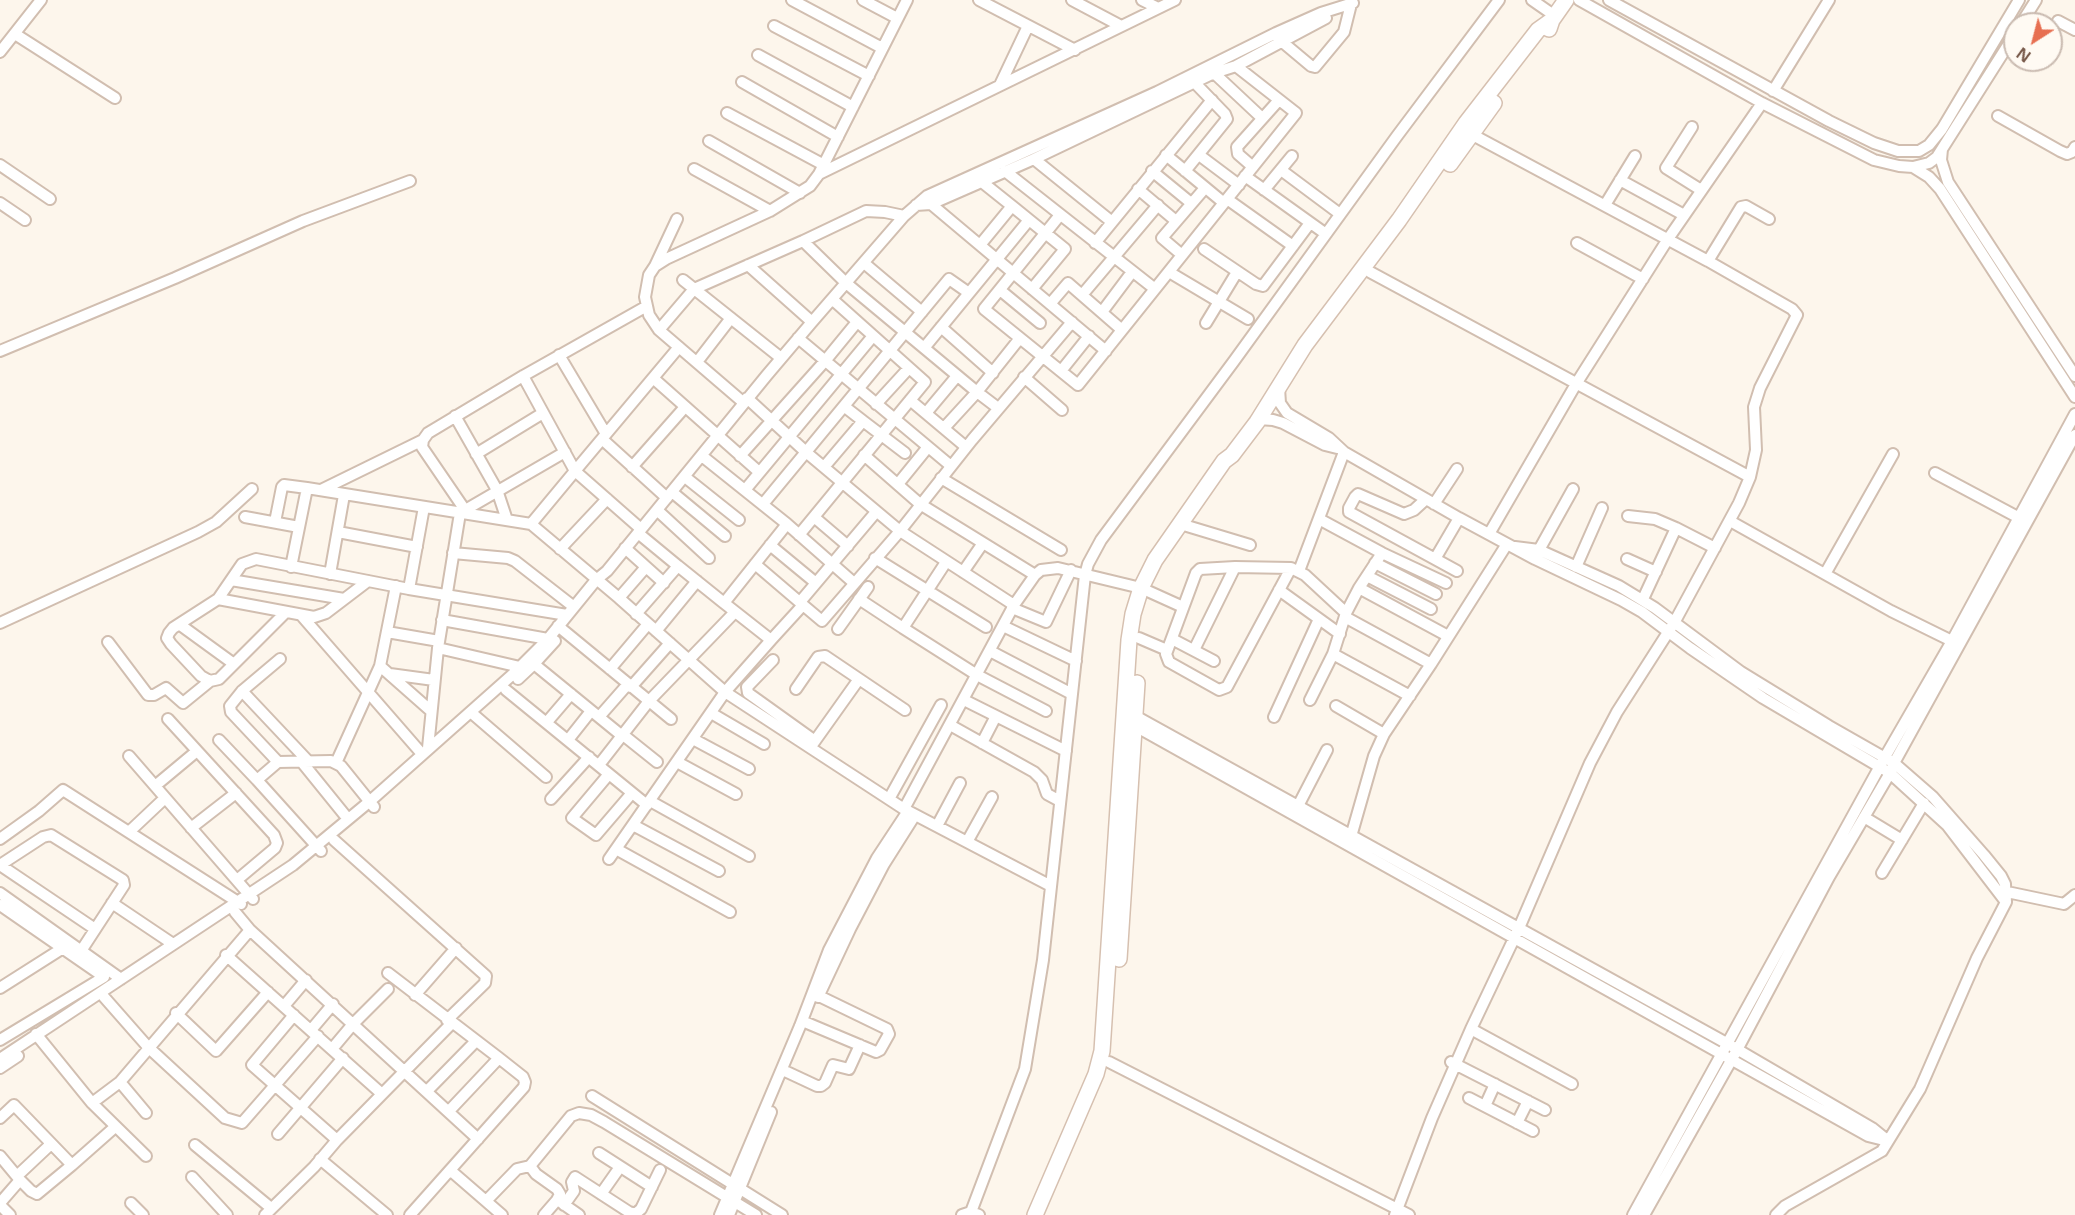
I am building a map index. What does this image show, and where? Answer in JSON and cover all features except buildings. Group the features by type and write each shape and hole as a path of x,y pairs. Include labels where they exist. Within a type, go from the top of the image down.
{"main road":[{"path":"1289,372 1313,352 1471,134 1547,35 1554,18 1566,0"},
{"path":"1035,1215 1096,1074 1102,1051 1129,640 1133,614 1155,560 1224,461 1232,455 1280,388 1305,345 1399,220 1466,123 1538,30 1554,18"},
{"path":"1045,1215 1105,1077 1114,1027 1139,638 1145,589 1187,526 1232,466 1232,455"}],"street":[{"path":"0,52 41,0"},
{"path":"792,0 882,48"},
{"path":"863,0 897,18"},
{"path":"655,266 666,258 770,211 810,186 838,137 907,0"},
{"path":"979,0 1075,50"},
{"path":"1072,0 1121,26"},
{"path":"1142,0 1158,8"},
{"path":"821,169 1075,50 1175,0"},
{"path":"971,1214 1025,1069 1043,960 1072,694 1087,575 1092,554 1499,0"},
{"path":"1579,0 1761,103 1874,160 1899,166 1913,167 1929,163 1937,157 2003,53"},
{"path":"1609,0 1773,91 1874,143 1898,151 1919,151 1929,145 1942,129 2019,0"},
{"path":"1773,91 1829,0"},
{"path":"1534,1 1554,18"},
{"path":"1280,40 1315,67 1344,32 1354,2"},
{"path":"916,205 931,204 982,182 1214,73 1236,66 1280,40 1354,2"},
{"path":"319,848 348,819 371,805 534,664 625,548 781,358 904,216 927,196 1157,92 1276,33 1321,13 1354,2"},
{"path":"774,26 868,76"},
{"path":"1000,85 1028,26"},
{"path":"15,34 115,98"},
{"path":"758,55 853,107"},
{"path":"1060,215 984,309 1078,385 1296,113 1236,66"},
{"path":"1214,73 1262,118"},
{"path":"742,82 838,137"},
{"path":"1185,171 1227,119 1225,114 1195,83"},
{"path":"1095,243 1212,100"},
{"path":"1253,167 1236,151 1240,142 1279,100"},
{"path":"1489,534 1576,384 1668,239 1761,103"},
{"path":"727,113 821,169"},
{"path":"1998,116 2067,154 2075,147"},
{"path":"1692,127 1666,168 1701,190"},
{"path":"1452,1062 1471,1029 1563,805 1604,722 1669,626 1730,521 1750,477 1756,450 1754,407 1766,372 1797,315 1792,309 1708,261 1471,134"},
{"path":"709,141 800,193"},
{"path":"1942,149 1941,160 1948,182 2075,376"},
{"path":"1166,155 1205,188 1293,246"},
{"path":"1199,155 1242,181 1264,190 1326,234"},
{"path":"1264,190 1292,156"},
{"path":"1605,205 1635,156"},
{"path":"1034,159 1112,222"},
{"path":"0,165 50,199"},
{"path":"1913,167 1929,177 1940,189 2075,397"},
{"path":"694,169 770,211"},
{"path":"1281,170 1340,214"},
{"path":"1005,171 1155,289"},
{"path":"1152,171 1191,204"},
{"path":"1620,180 1684,215"},
{"path":"0,351 175,278 303,221 410,182"},
{"path":"982,182 1065,249 1032,289"},
{"path":"1182,255 1162,238 1205,188"},
{"path":"1138,189 1176,221"},
{"path":"0,203 25,220"},
{"path":"931,204 1106,351"},
{"path":"980,245 1012,206"},
{"path":"1082,295 1158,206"},
{"path":"1708,261 1741,207 1746,206 1769,219"},
{"path":"659,330 694,289 803,242 866,211 904,216"},
{"path":"677,219 649,274 646,285 645,297 649,315 659,330 771,420 900,531 1013,607 1046,622 1071,570"},
{"path":"924,348 1029,220"},
{"path":"1204,249 1256,284 1263,286 1310,223"},
{"path":"803,242 846,283 998,408"},
{"path":"1577,243 1643,279"},
{"path":"864,263 922,312"},
{"path":"748,266 812,322"},
{"path":"1102,312 1132,272"},
{"path":"1169,272 1248,319"},
{"path":"1206,323 1237,272"},
{"path":"1370,272 1750,477"},
{"path":"763,504 949,279 969,293"},
{"path":"683,280 781,358"},
{"path":"1050,304 1068,283 1122,330"},
{"path":"1000,290 1040,323"},
{"path":"800,535 925,382 832,300"},
{"path":"463,512 422,447 423,440 428,433 647,306"},
{"path":"697,362 731,318"},
{"path":"740,456 857,322"},
{"path":"755,564 822,621 900,531 1023,377 1072,322"},
{"path":"941,327 993,373"},
{"path":"745,490 873,336"},
{"path":"1061,371 1089,336"},
{"path":"798,338 951,466"},
{"path":"945,428 1020,338"},
{"path":"531,524 679,347"},
{"path":"559,355 604,437 632,466 725,536"},
{"path":"876,404 909,368"},
{"path":"523,376 575,471 678,566 771,640"},
{"path":"926,413 957,376"},
{"path":"1023,377 1062,410"},
{"path":"653,378 759,472"},
{"path":"1280,388 1280,403 1287,413 1329,438 1342,451"},
{"path":"910,400 966,447"},
{"path":"632,466 685,407"},
{"path":"845,407 905,453"},
{"path":"476,454 543,413"},
{"path":"2023,521 2075,414"},
{"path":"455,416 497,490 507,520"},
{"path":"1258,419 1283,423 1342,451 1535,559 1669,626"},
{"path":"824,467 863,421"},
{"path":"1644,1215 1730,1051 1888,765 2023,521 2075,435"},
{"path":"320,491 423,440"},
{"path":"898,484 928,447"},
{"path":"1342,451 1319,519 1294,569 1279,590 1224,689 1219,690 1169,662 1166,654 1196,573 1200,569 1235,567 1294,569 1346,615 1431,664"},
{"path":"425,751 442,620 453,553 463,512 565,452"},
{"path":"1826,574 1893,454"},
{"path":"864,455 921,504 1035,575"},
{"path":"702,456 787,524 854,583"},
{"path":"1457,469 1430,501 1414,510 1404,514 1358,494 1354,497 1349,513 1457,571"},
{"path":"1935,473 2023,521"},
{"path":"685,477 738,520"},
{"path":"941,478 1061,550"},
{"path":"275,522 284,485 531,524 725,692 813,744"},
{"path":"291,567 307,488"},
{"path":"0,623 198,532 216,522 252,489"},
{"path":"1539,550 1573,489"},
{"path":"330,574 345,495"},
{"path":"561,549 607,499"},
{"path":"409,589 424,507"},
{"path":"1576,567 1602,508"},
{"path":"657,510 709,558"},
{"path":"609,859 725,692 771,640 876,512"},
{"path":"1628,516 1655,519 1715,548"},
{"path":"245,517 299,527"},
{"path":"814,517 848,546"},
{"path":"1435,559 1460,518"},
{"path":"1319,519 1382,553 1446,583"},
{"path":"1730,521 1891,611 1956,643"},
{"path":"724,603 787,524"},
{"path":"1187,526 1250,545"},
{"path":"1643,599 1676,528"},
{"path":"338,532 417,547"},
{"path":"963,572 984,543"},
{"path":"770,545 816,583"},
{"path":"1511,545 1539,550 1643,599 1669,626 1763,698 1888,765 1934,797 2001,876 2006,897 1920,1089 1888,1141 1879,1154 1785,1206 1776,1215"},
{"path":"1350,840 1374,756 1384,734 1511,545"},
{"path":"625,548 664,583"},
{"path":"453,553 508,558 515,561 570,611"},
{"path":"1310,700 1333,654 1346,615 1359,588 1382,553"},
{"path":"875,558 986,627"},
{"path":"210,681 201,676 167,638 179,624 218,599 242,564 249,561 256,560 446,595 570,611"},
{"path":"1627,560 1656,572"},
{"path":"903,628 946,562"},
{"path":"1375,563 1436,594"},
{"path":"636,614 678,566"},
{"path":"619,598 646,567"},
{"path":"1194,650 1235,567"},
{"path":"735,1187 849,929 884,864 977,675 1013,607 1035,575 1041,570 1071,570 1145,589 1183,607"},
{"path":"1367,576 1431,609"},
{"path":"231,580 344,599"},
{"path":"218,599 314,617 322,615 368,581"},
{"path":"610,669 697,581"},
{"path":"2,1053 38,1037 104,997 244,902 293,865 334,840 425,751 561,628 570,611 599,582"},
{"path":"336,763 368,691 384,670 387,632 396,586"},
{"path":"838,629 868,587"},
{"path":"1359,588 1448,636"},
{"path":"1279,590 1340,634"},
{"path":"859,599 977,675 1046,711"},
{"path":"108,642 148,696 166,688 183,703 210,681 219,679 286,612"},
{"path":"599,765 649,701 735,612"},
{"path":"301,615 425,751"},
{"path":"1274,717 1319,619"},
{"path":"442,620 548,639"},
{"path":"179,624 234,664"},
{"path":"1003,626 1076,661"},
{"path":"561,628 671,719"},
{"path":"387,632 520,667"},
{"path":"1139,638 1194,650 1214,661"},
{"path":"568,740 629,685 670,643"},
{"path":"990,651 1072,694"},
{"path":"1333,654 1410,696"},
{"path":"796,689 818,657 825,656 905,710"},
{"path":"278,762 231,712 230,706 232,700 242,690 280,659"},
{"path":"773,660 747,687 747,690 813,744 909,812 1052,886"},
{"path":"534,664 657,762"},
{"path":"384,670 434,680"},
{"path":"384,670 431,711"},
{"path":"813,744 859,679"},
{"path":"242,690 304,761 348,819"},
{"path":"506,690 632,793 749,856"},
{"path":"547,722 571,694"},
{"path":"964,700 1066,751"},
{"path":"889,799 941,705"},
{"path":"1336,706 1384,734"},
{"path":"711,713 764,744"},
{"path":"474,715 546,777"},
{"path":"982,743 996,716"},
{"path":"168,719 274,835 277,843 275,848 237,880"},
{"path":"1135,721 1298,806 1350,840"},
{"path":"1135,721 1872,1128 1888,1141"},
{"path":"951,725 1040,776 1047,794 1060,801"},
{"path":"693,739 749,769"},
{"path":"219,740 319,848"},
{"path":"1298,806 1327,750"},
{"path":"155,786 197,751"},
{"path":"129,756 237,880 250,930 478,1139"},
{"path":"551,799 589,757"},
{"path":"257,780 278,762 336,763 342,766 371,805"},
{"path":"677,762 736,794"},
{"path":"1888,765 1947,825 2006,897 2064,904 2075,895"},
{"path":"1633,1215 1864,817 1888,765"},
{"path":"609,774 572,818 596,835 632,793"},
{"path":"937,826 960,783"},
{"path":"0,839 39,811 63,790 244,902"},
{"path":"191,828 236,793"},
{"path":"967,842 992,797"},
{"path":"130,831 165,798"},
{"path":"1882,873 1924,803"},
{"path":"720,1215 730,1200 829,950 877,858 909,812"},
{"path":"1864,817 1902,840"},
{"path":"633,825 719,871"},
{"path":"81,951 124,885 123,879 55,836 47,835 0,865 95,929"},
{"path":"195,1145 268,1212 405,1071 487,979 483,972 334,840"},
{"path":"616,849 730,912"},
{"path":"0,893 121,979"},
{"path":"0,1068 38,1037 121,979 173,944 244,902"},
{"path":"112,903 173,944"},
{"path":"0,905 104,977 0,1040"},
{"path":"92,1103 120,1082 176,1013 250,930"},
{"path":"1393,1211 1425,1116 1513,931"},
{"path":"0,988 63,948"},
{"path":"415,995 456,948"},
{"path":"226,955 382,1094"},
{"path":"387,973 499,1058 523,1077 525,1082 524,1087 414,1214"},
{"path":"284,1006 306,980"},
{"path":"332,1049 388,989"},
{"path":"176,1013 216,1051 268,992"},
{"path":"807,1023 876,1052 880,1050 889,1034 887,1029 819,996"},
{"path":"104,997 148,1047 225,1118 242,1123 276,1085 333,1005"},
{"path":"294,1015 252,1065 337,1140"},
{"path":"1471,1029 1572,1084"},
{"path":"38,1037 92,1103 146,1156"},
{"path":"427,1091 476,1041"},
{"path":"787,1072 821,1086 825,1083 833,1065 849,1069 860,1045"},
{"path":"278,1134 343,1058"},
{"path":"449,1112 499,1058"},
{"path":"1108,1062 1393,1211 1409,1215"},
{"path":"1452,1062 1545,1110"},
{"path":"120,1082 146,1113"},
{"path":"1485,1106 1495,1084"},
{"path":"592,1096 782,1215"},
{"path":"1469,1098 1533,1131"},
{"path":"1517,1123 1528,1101"},
{"path":"0,1118 14,1105 72,1165"},
{"path":"486,1201 517,1168 530,1166 572,1116 583,1113 604,1122 756,1215"},
{"path":"0,1156 31,1191 40,1193 116,1127"},
{"path":"10,1215 0,1204 19,1178 51,1144"},
{"path":"599,1153 652,1187"},
{"path":"321,1159 387,1215"},
{"path":"530,1166 536,1174 559,1192 561,1202 579,1215"},
{"path":"601,1194 620,1167"},
{"path":"450,1170 502,1215"},
{"path":"544,1215 574,1191 572,1182 575,1177 635,1214 641,1209 660,1170"},
{"path":"192,1177 227,1215"},
{"path":"729,1215 730,1200"},
{"path":"131,1203 143,1215"}]}
